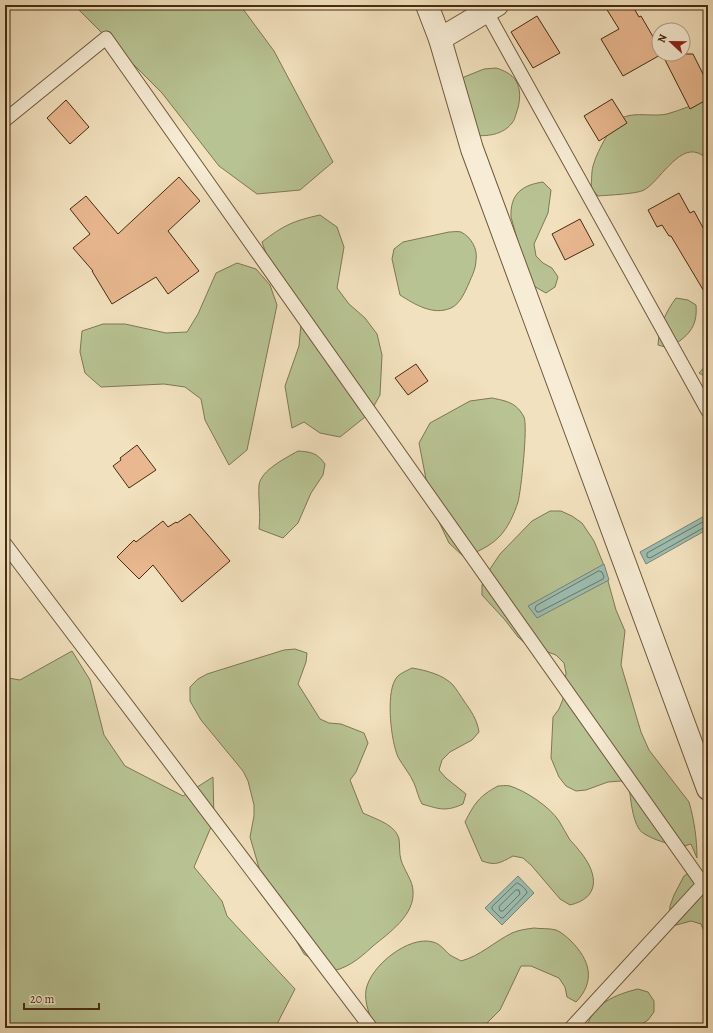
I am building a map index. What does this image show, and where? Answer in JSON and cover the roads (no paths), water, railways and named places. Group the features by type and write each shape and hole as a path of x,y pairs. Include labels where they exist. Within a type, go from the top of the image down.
{"street":[{"path":"428,5 440,39 472,149 708,789"},
{"path":"440,39 492,8"}],"lane":[{"path":"492,8 708,411"},
{"path":"5,120 106,38 705,881 570,1028"},
{"path":"5,544 370,1028"}],"water":[{"path":"708,514 708,529 646,564 640,552"},
{"path":"604,564 609,580 537,618 528,606"},
{"path":"518,876 534,893 502,925 485,908"}]}
